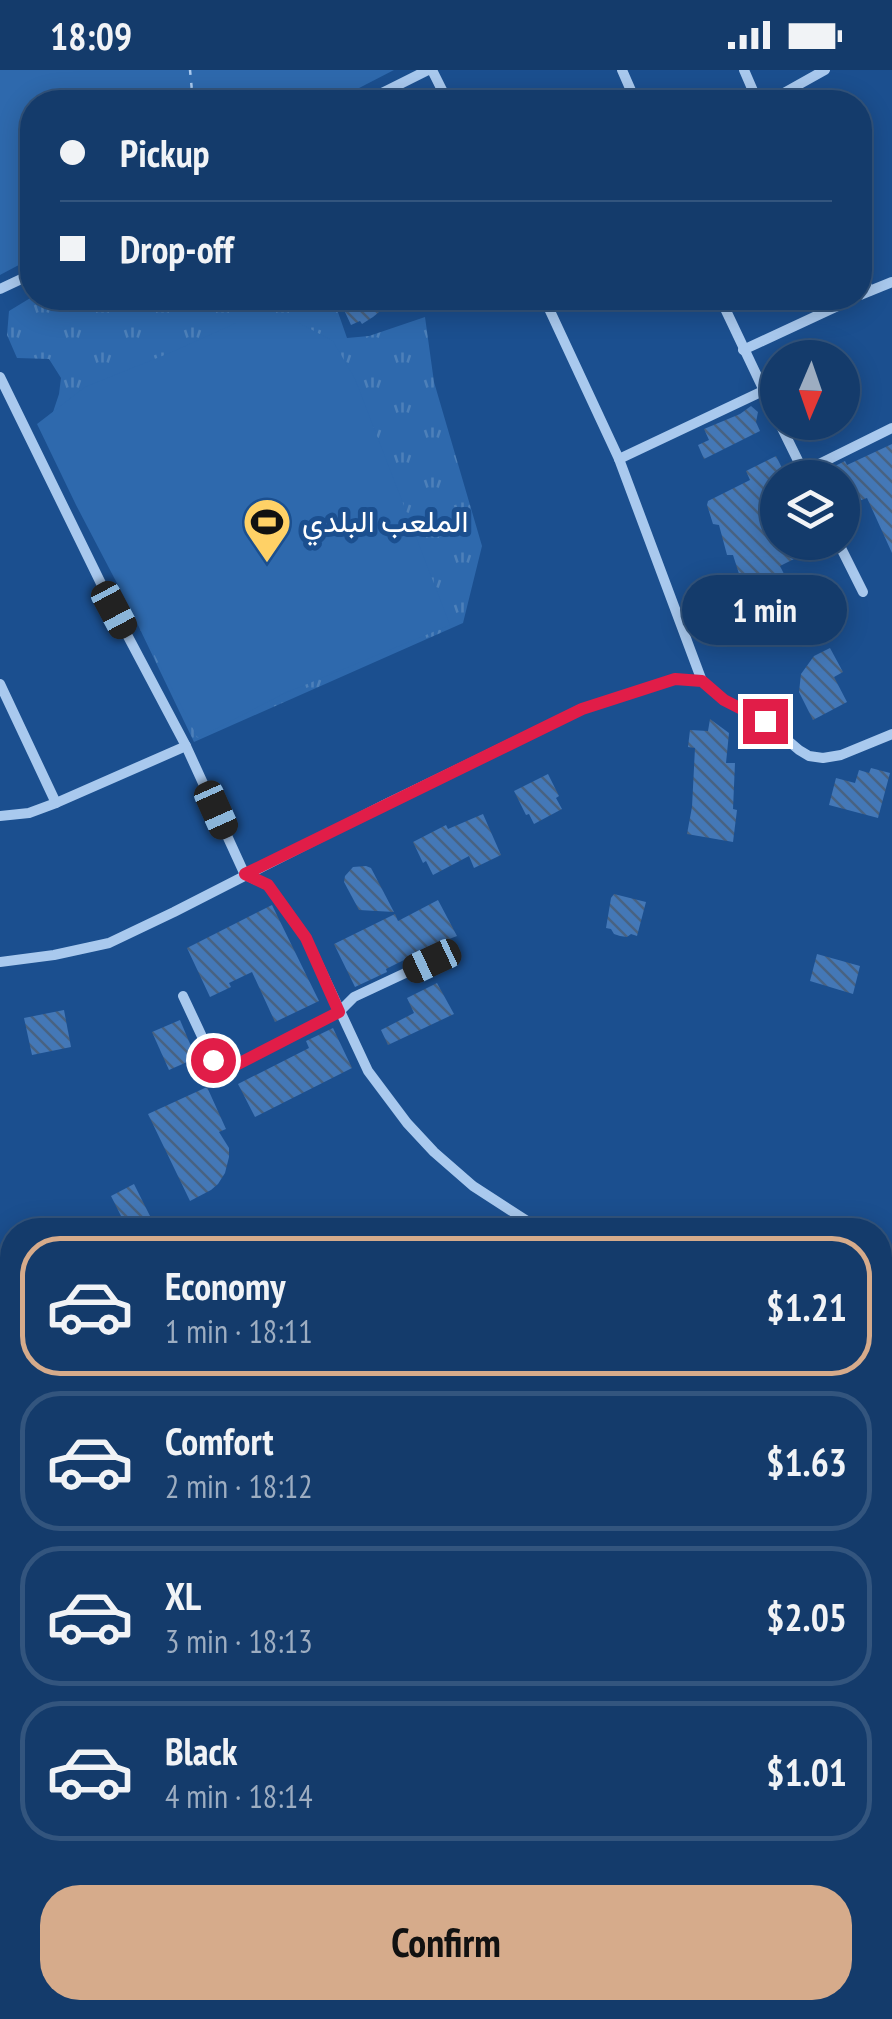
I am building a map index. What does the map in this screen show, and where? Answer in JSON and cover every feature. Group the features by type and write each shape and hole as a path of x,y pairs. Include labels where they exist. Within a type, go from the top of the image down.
{"street":[{"path":"389,90 430,70"},
{"path":"796,90 825,70"},
{"path":"550,310 619,459 702,681 724,700 765,721 810,756 840,754 892,734"},
{"path":"725,310 760,386"},
{"path":"743,350 830,310"},
{"path":"0,377 114,610 186,746 245,874 268,885 306,938 368,1071 407,1123 473,1186 522,1218"},
{"path":"619,459 760,393"},
{"path":"833,460 892,428"},
{"path":"847,560 863,592"},
{"path":"0,962 54,956 109,942 582,709 675,679 702,681"},
{"path":"0,684 56,804"},
{"path":"0,816 30,813 56,804 186,746"},
{"path":"183,996 213,1060 222,1066 236,1065 339,1012 354,997 432,961"}],"green space":[{"path":"0,70 394,70 355,90 20,90 20,264 0,275"},
{"name":"الملعب البلدي","path":"20,304 20,310 337,310 347,338 369,336 425,317 434,382 482,546 463,623 194,742 46,433 61,378 49,359 17,358 7,335 9,311"},
{"name":"الملعب البلدي","path":"236,323 299,323 333,341 355,379 450,625 283,694 198,738 37,424 85,387"}],"building":[{"path":"381,310 362,324 360,321 351,325 345,312"},
{"path":"751,406 758,412 756,422 760,431 704,459 698,445 709,440 704,429"},
{"path":"892,444 892,553 867,498 860,501 858,460"},
{"path":"760,464 760,560 792,560 780,566 795,596 763,611 750,597 733,555 727,555 719,525 713,524 707,505 750,480 746,471"},
{"path":"830,648 843,672 834,677 847,702 813,720 799,692 801,674 814,656"},
{"path":"710,719 729,733 726,763 735,763 733,809 737,810 733,842 687,834 695,748 688,747 690,730 708,731"},
{"path":"871,768 890,773 878,818 829,805 836,778 855,783 859,770 869,773"},
{"path":"548,774 562,809 534,824 514,791"},
{"path":"483,814 501,855 474,868 469,856 433,875 413,842 446,825 448,829"},
{"path":"353,867 371,868 394,912 359,910 344,882"},
{"path":"614,894 646,902 637,936 620,936 606,928"},
{"path":"438,900 457,936 355,987 334,944 395,914 398,921"},
{"path":"272,905 319,1001 275,1022 252,972 210,997 187,948"},
{"path":"817,954 860,966 853,994 810,981"},
{"path":"437,983 454,1014 388,1045 381,1030 414,1013 407,998"},
{"path":"64,1010 71,1047 32,1055 24,1018"},
{"path":"180,1020 196,1058 169,1070 152,1032"},
{"path":"333,1028 352,1068 255,1117 238,1084 309,1048 306,1041"},
{"path":"207,1087 226,1129 219,1132 229,1148 229,1157 218,1184 190,1201 148,1114"},
{"path":"134,1184 151,1218 122,1218 111,1196"}],"place":[{"name":"الملعب البلدي","path":"267,564"}],"route":[{"path":"213,1060 222,1066 236,1065 339,1012 306,938 268,885 245,874 582,709 675,679 702,681 724,700 765,721"}]}
